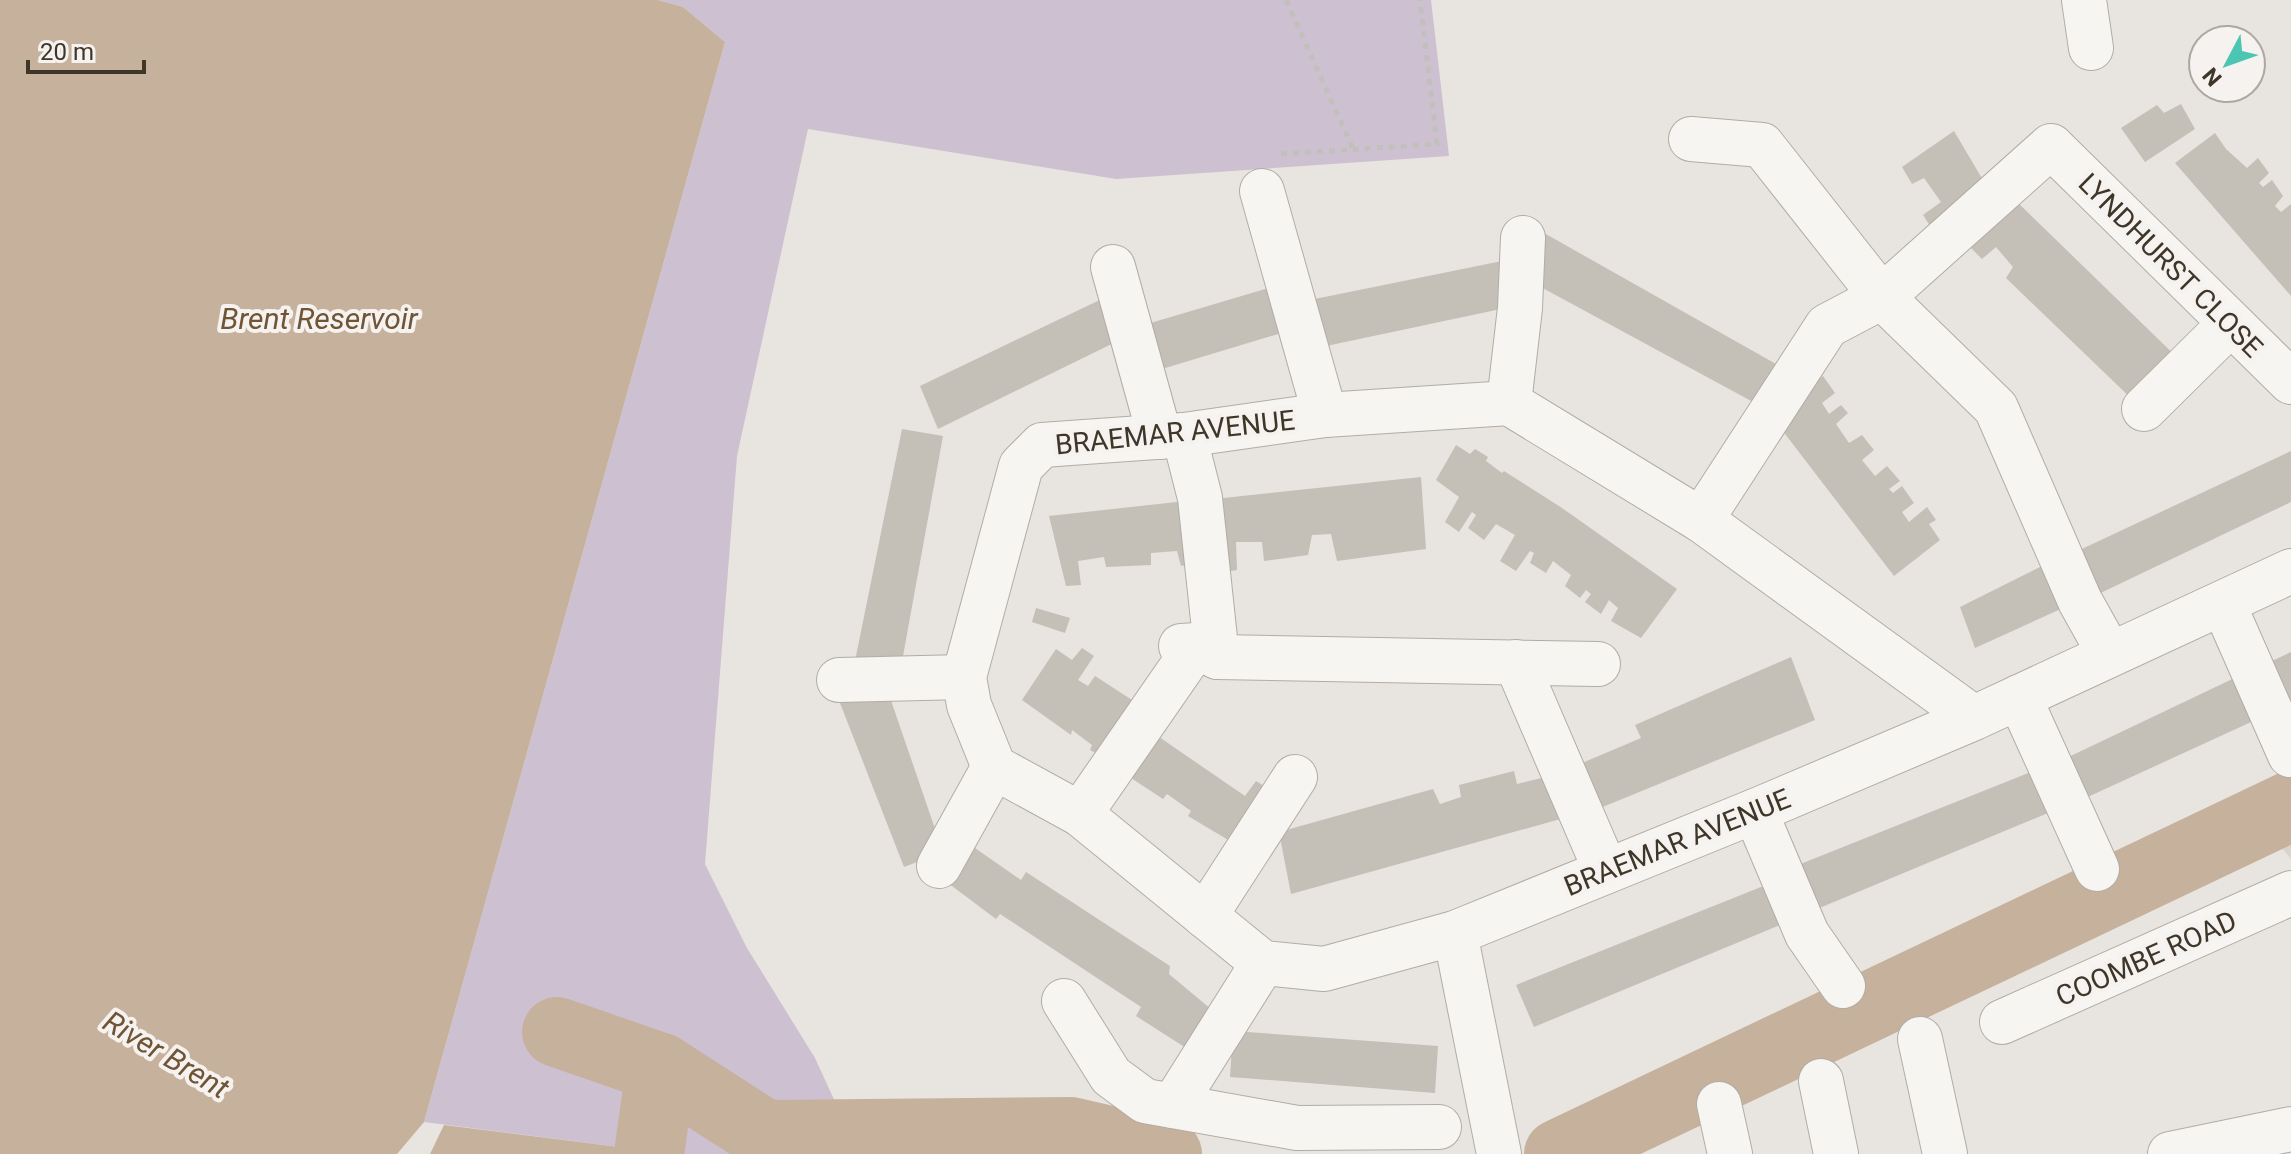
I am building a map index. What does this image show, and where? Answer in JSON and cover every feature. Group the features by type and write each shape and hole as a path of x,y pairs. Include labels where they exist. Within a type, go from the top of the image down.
{"street":[{"path":"2084,0 2091,48"},
{"path":"1691,139 1762,145 1882,297 1996,408 2080,601 2109,653"},
{"name":"LYNDHURST CLOSE","path":"1882,297 2051,146 2230,324 2287,371"},
{"path":"1262,191 1325,415"},
{"path":"1523,238 1520,308 1509,403 1701,520 1974,718"},
{"path":"1080,814 1199,649 1200,498 1172,436 1113,267"},
{"path":"1701,520 1827,326 1882,297"},
{"path":"2144,409 2230,324"},
{"name":"BRAEMAR AVENUE","path":"994,767 969,705 964,677 1021,466 1042,445 1172,436 1325,415 1509,403"},
{"name":"BRAEMAR AVENUE","path":"1263,963 1324,969 1455,933 1974,718 2291,571"},
{"path":"2223,603 2290,755"},
{"path":"1199,649 1598,664"},
{"path":"1516,662 1605,869"},
{"path":"839,680 964,677"},
{"path":"2019,697 2097,869"},
{"path":"939,866 994,767 1080,814 1263,963 1173,1106"},
{"path":"1205,916 1295,777"},
{"path":"1755,811 1807,934 1843,986"},
{"name":"COOMBE ROAD","path":"2002,1022 2291,893"},
{"path":"1455,933 1496,1136"},
{"path":"1064,1001 1111,1076 1145,1101 1297,1128 1439,1127"},
{"path":"1920,1039 1945,1154"},
{"path":"1821,1081 1836,1154"},
{"path":"1719,1104 1730,1154"},
{"path":"2170,1154 2291,1129"}],"path":[{"path":"1286,0 1353,149"},
{"path":"1262,191 1253,156 1437,144 1420,0"}],"shaded area":[{"path":"658,0 1431,0 1449,156 1116,179 808,129 737,456 705,864 747,948 815,1058 859,1154 641,1154 627,1148 424,1122 725,42 683,7"},
{"path":"2291,799 2291,859 2255,816"}],"water":[{"name":"Brent Reservoir","path":"0,0 658,0 683,7 725,42 424,1122 397,1154 0,1154"},
{"path":"444,1125 627,1148 641,1154 430,1154"}],"building":[{"path":"2181,104 2195,129 2145,162 2121,128 2157,105 2164,113"},
{"path":"1954,131 1993,197 1934,232 1923,215 1941,202 1924,178 1912,184 1902,167"},
{"path":"2215,133 2226,149 2247,168 2258,158 2269,173 2259,183 2263,187 2272,180 2283,196 2275,206 2281,212 2291,204 2291,296 2175,163"},
{"path":"2014,199 2188,368 2136,403 2006,278 2013,267 1996,247 1982,259 1970,247"},
{"path":"1544,233 1792,373 1766,409 1526,279"},
{"path":"1507,260 1515,306 1312,349 1300,302"},
{"path":"1275,286 1288,331 1152,372 1137,327"},
{"path":"1106,297 1126,337 938,429 920,386"},
{"path":"1823,376 1835,393 1822,403 1829,414 1841,405 1848,413 1836,424 1849,443 1862,435 1874,450 1862,460 1875,476 1887,466 1900,481 1889,489 1893,493 1902,486 1914,503 1902,512 1909,522 1927,507 1936,520 1929,524 1940,540 1894,576 1772,417"},
{"path":"902,429 943,436 899,678 853,671"},
{"path":"1456,445 1470,454 1475,449 1488,457 1486,461 1502,473 1504,471 1562,508 1677,589 1641,638 1611,621 1618,608 1609,600 1601,614 1585,602 1591,594 1586,590 1580,598 1565,586 1571,575 1553,561 1546,573 1530,563 1534,553 1530,551 1516,571 1500,561 1515,535 1496,524 1484,540 1468,528 1476,515 1472,512 1459,532 1445,522 1459,497 1436,480"},
{"path":"2291,451 2291,502 2088,599 2069,555"},
{"path":"1421,477 1426,549 1337,561 1331,534 1312,535 1308,555 1264,561 1262,542 1236,542 1237,570 1219,573 1205,500"},
{"path":"1195,500 1201,562 1181,566 1177,551 1151,553 1151,565 1106,567 1104,557 1078,561 1081,585 1066,586 1049,516"},
{"path":"2052,561 2074,603 1975,648 1960,607"},
{"path":"1036,608 1070,618 1065,633 1032,622"},
{"path":"1082,648 1094,656 1078,680 1088,686 1095,676 1132,700 1124,712 1110,761 1090,750 1092,745 1072,730 1071,735 1022,700 1056,649 1072,660"},
{"path":"2291,652 2291,702 2274,710 2257,668"},
{"path":"1791,657 1815,720 1588,813 1568,769 1641,738 1635,725"},
{"path":"2245,673 2262,717 2079,801 2058,762"},
{"path":"885,683 943,852 904,867 840,703"},
{"path":"1146,728 1245,796 1256,781 1272,791 1240,847 1188,816 1191,811 1167,794 1163,799 1131,778"},
{"path":"2046,766 2060,808 1805,914 1788,869"},
{"path":"1514,771 1517,784 1554,775 1564,818 1291,894 1279,832 1433,789 1440,804 1461,797 1459,785"},
{"path":"962,839 1021,880 1026,872 1170,966 1169,974 1218,1015 1197,1055 1136,1016 1141,1007 1000,914 996,919 940,877"},
{"path":"1776,881 1792,920 1534,1027 1516,985"},
{"path":"1233,1031 1438,1046 1435,1093 1230,1077"}],"waterway":[{"path":"1559,1154 2291,806"},
{"path":"557,1032 661,1068 765,1135 1071,1132 1167,1154"},
{"path":"649,1154 661,1068"}],"water label":[{"name":"River Brent","path":"166,1055"}]}
